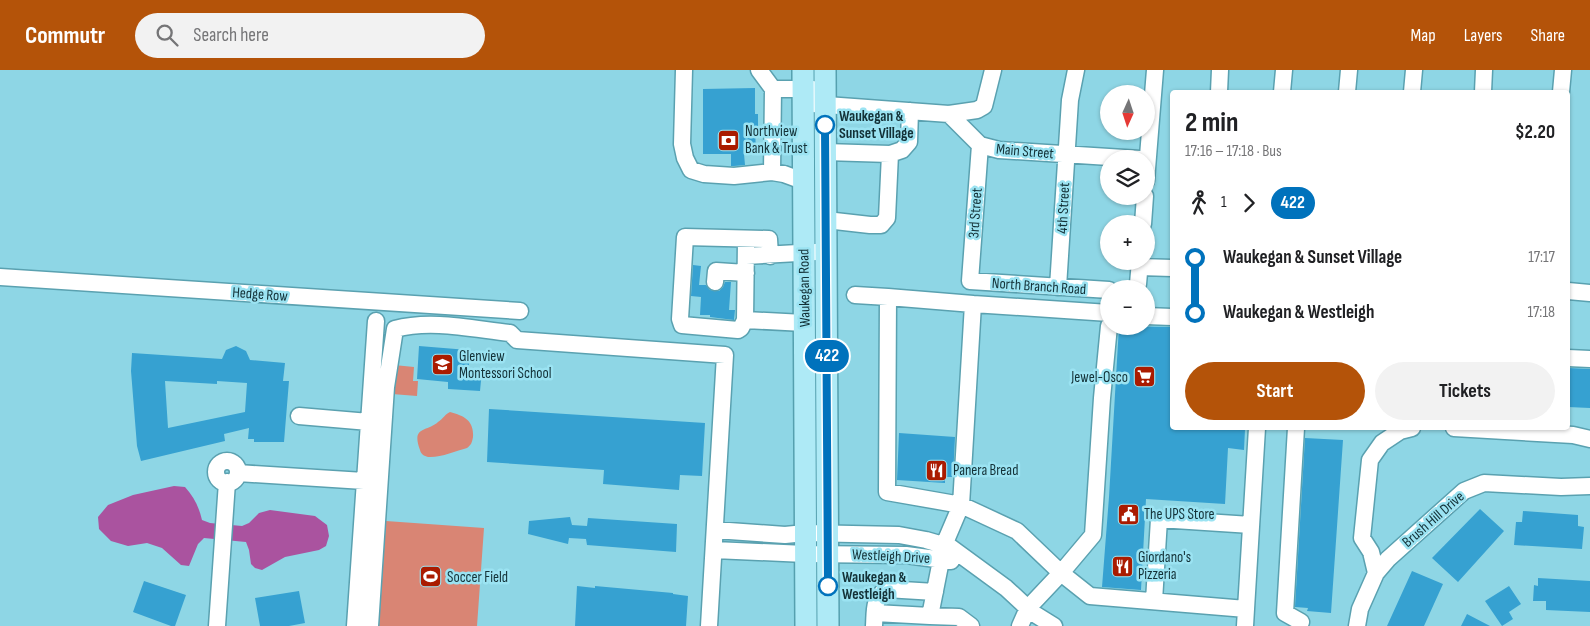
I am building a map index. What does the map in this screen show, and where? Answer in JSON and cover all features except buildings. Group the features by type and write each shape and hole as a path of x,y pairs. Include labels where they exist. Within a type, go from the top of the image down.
{"main road":[{"name":"Waukegan Road","path":"803,87 806,626"},
{"name":"Waukegan Road","path":"825,88 828,626"},
{"path":"804,258 826,258"}],"street":[{"path":"684,70 682,144 685,158 691,170 704,174 734,176 772,172 803,181"},
{"path":"759,70 773,89 772,172"},
{"path":"773,89 825,88 910,111 949,114 976,110 984,106 993,70"},
{"name":"4th Street","path":"1058,287 1070,100 1076,70"},
{"path":"1146,150 1155,70"},
{"path":"1219,90 1220,70"},
{"path":"1282,90 1284,70"},
{"path":"1347,90 1349,70"},
{"path":"1412,90 1414,70"},
{"path":"1483,90 1484,70"},
{"path":"1561,90 1563,70"},
{"path":"825,152 890,154 902,150 909,142 910,111"},
{"name":"Main Street","path":"949,114 980,145 998,150 1100,156"},
{"name":"3rd Street","path":"970,281 980,145"},
{"path":"826,220 881,225 888,218 890,154"},
{"path":"746,248 745,320 741,328 730,330 682,325 680,319 685,237 746,248 770,256 804,258"},
{"path":"1155,266 1170,268"},
{"path":"715,282 716,272 746,273"},
{"name":"Hedge Row","path":"0,278 520,312"},
{"name":"North Branch Road","path":"970,281 1100,289"},
{"path":"1570,291 1590,293"},
{"path":"855,295 1100,313"},
{"path":"888,297 887,492 961,505 1017,531 1061,573 1090,596 1246,609"},
{"path":"930,616 942,552 961,505 974,304"},
{"path":"1155,316 1170,317"},
{"path":"745,320 804,324"},
{"path":"355,626 376,321"},
{"path":"370,626 386,387 395,329 405,326 433,325 510,333 517,340 725,355 709,626"},
{"path":"1020,626 1028,608 1093,535 1102,398 1109,335"},
{"path":"1570,358 1590,359"},
{"path":"299,416 369,422"},
{"path":"1245,626 1257,430"},
{"path":"1296,430 1285,613 1301,622"},
{"path":"1357,626 1360,609 1376,573 1371,552 1362,538 1370,460 1382,443 1404,430"},
{"path":"1488,430 1573,435 1590,439"},
{"path":"217,626 224,518 232,478 364,481"},
{"name":"Brush Hill Drive","path":"1376,573 1388,559 1464,491 1484,483 1561,487 1590,486"},
{"path":"1154,601 1159,520 1251,525"},
{"path":"715,530 785,535 805,544"},
{"path":"714,550 805,544"},
{"name":"Westleigh Drive","path":"805,544 828,544 906,555 942,552 975,566 1054,626"},
{"path":"935,592 886,589 879,595 875,604 874,620 930,616 959,617 971,626"}],"shaded area":[{"path":"394,365 414,367 413,381 418,381 417,396 392,394"},
{"path":"450,412 464,417 470,423 473,431 471,444 467,448 443,455 428,457 422,454 417,437 419,433 440,421"},
{"path":"174,486 185,487 196,502 202,520 210,523 242,526 249,523 259,513 270,510 315,516 327,525 329,536 326,546 319,550 285,557 262,570 255,568 251,564 246,542 204,538 198,544 189,566 181,565 162,548 147,543 128,546 111,541 99,529 98,517 108,505 133,495"},
{"name":"Soccer Field","path":"386,521 484,528 477,626 379,626"}],"bus line":[{"name":"422","path":"825,125 828,586"}],"place":[{"name":"Waukegan & Sunset Village","path":"825,125"},
{"name":"Northview Bank & Trust","path":"729,140"},
{"name":"Glenview Montessori School","path":"443,365"},
{"name":"Jewel-Osco","path":"1144,377"},
{"name":"Panera Bread","path":"937,470"},
{"name":"The UPS Store","path":"1128,514"},
{"name":"Giordano's Pizzeria","path":"1122,566"},
{"name":"Soccer Field","path":"431,577"},
{"name":"Waukegan & Westleigh","path":"828,586"}]}
